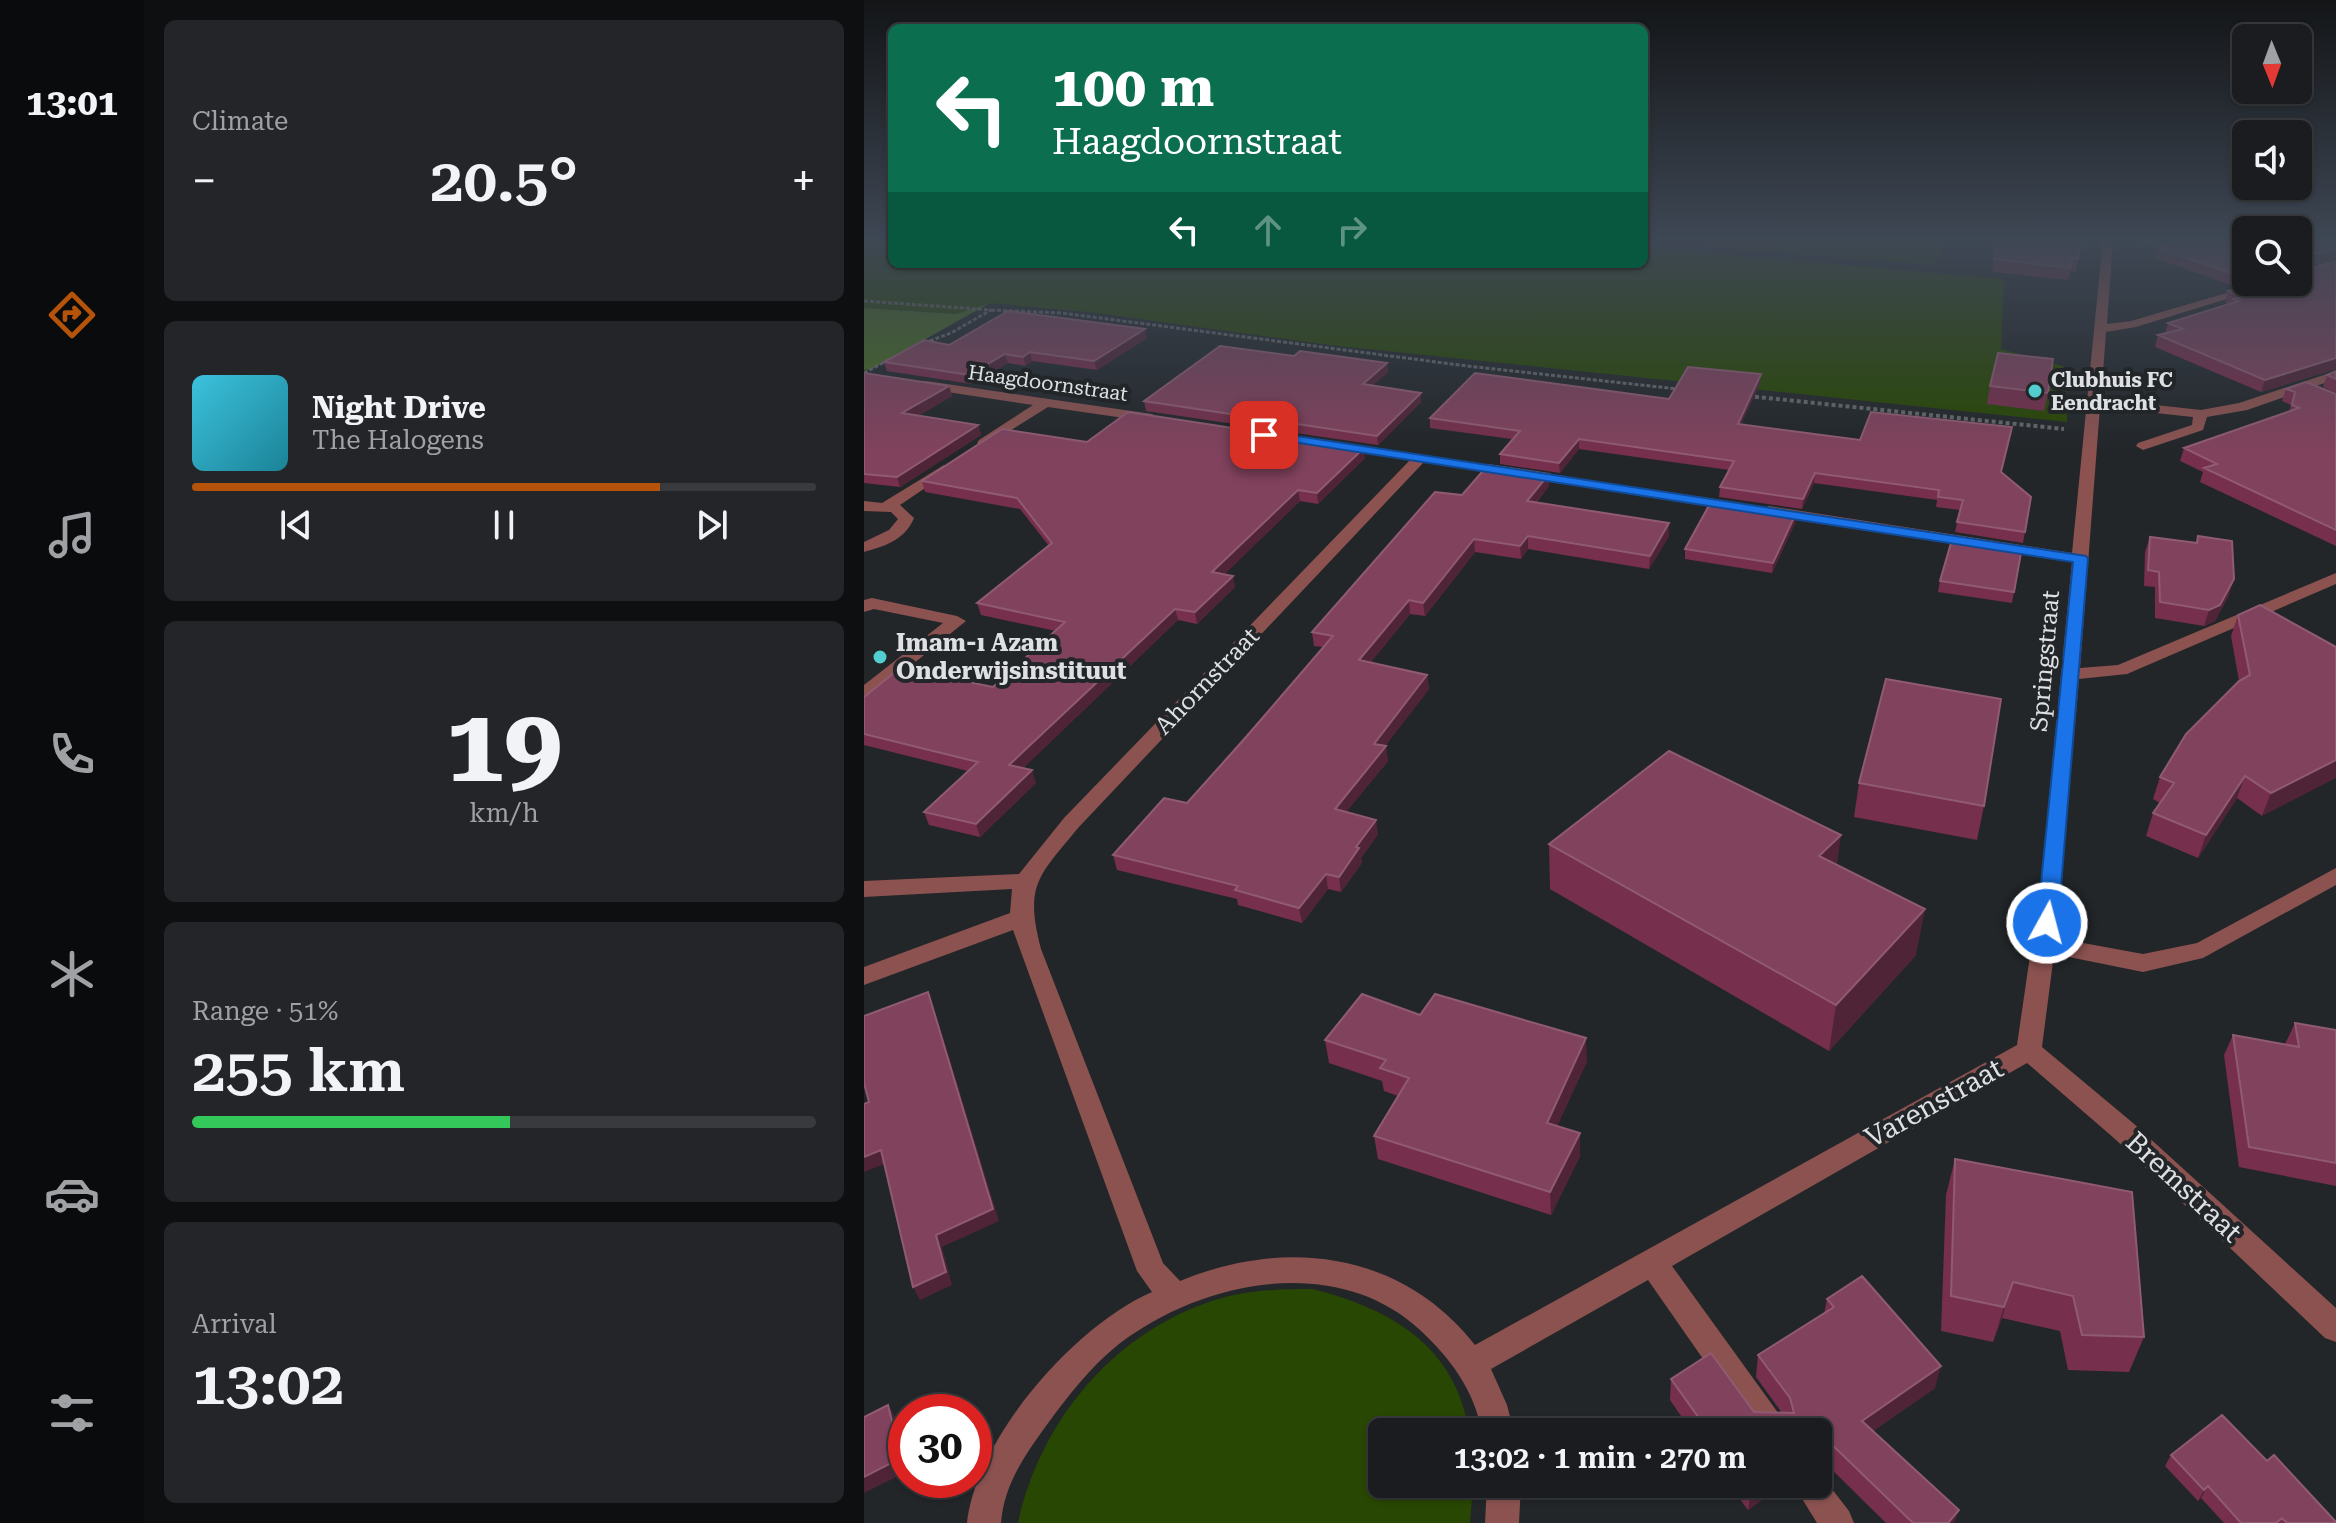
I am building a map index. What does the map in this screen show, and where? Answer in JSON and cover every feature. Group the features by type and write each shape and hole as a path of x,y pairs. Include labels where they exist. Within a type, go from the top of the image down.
{"street":[{"name":"Springstraat","path":"2045,944 2102,310"},
{"path":"2101,329 2180,310"},
{"path":"2096,403 2201,414 2242,407 2336,375"},
{"name":"Haagdoornstraat","path":"909,382 1170,421"},
{"path":"2302,386 2325,396"},
{"path":"887,506 1045,403"},
{"path":"2143,446 2198,427 2201,414"},
{"path":"1327,444 2081,559"},
{"name":"Ahornstraat","path":"1024,881 1081,811 1421,457"},
{"path":"864,506 887,506 900,511 906,518 903,527 892,536 864,547"},
{"path":"2070,674 2121,670 2336,578"},
{"path":"864,607 872,603 957,621 864,694"},
{"path":"2045,944 2143,963 2203,950 2336,875"},
{"path":"864,889 1024,881 1019,901 1020,918 1152,1271 1173,1295"},
{"path":"864,976 1020,918"},
{"name":"Varenstraat","path":"1473,1363 2029,1050 2045,944"},
{"name":"Bremstraat","path":"2029,1050 2124,1131 2336,1328"},
{"path":"1652,1262 1763,1418"},
{"path":"984,1523 988,1494 1021,1433 1063,1376 1116,1329 1173,1295 1242,1272 1311,1268 1375,1282 1430,1314 1473,1363 1496,1418"},
{"path":"1502,1523 1503,1498"},
{"path":"1820,1498 1837,1523"}],"path":[{"path":"913,347 951,333 991,310"},
{"path":"1039,310 1467,366 1684,390"},
{"path":"864,373 901,353"},
{"path":"1747,396 2093,432"}],"green space":[{"path":"864,310 956,314 977,310 872,369 864,370"},
{"path":"896,310 968,310 956,314"},
{"path":"1066,310 2003,310 2001,349 2066,367 2067,422 1329,345"},
{"path":"1312,1289 1367,1307 1414,1335 1434,1354 1450,1376 1466,1418 1368,1418 1368,1498 1472,1498 1470,1523 1018,1523 1029,1485 1063,1416 1087,1385 1114,1358 1145,1334 1178,1315 1215,1300 1275,1290"}],"building":[{"path":"2210,310 2336,310 2336,358 2265,380 2158,335 2183,329 2168,323"},
{"path":"1008,311 1145,329 1094,361 1030,352 1023,357 1005,354 969,375 884,362 924,340 949,345"},
{"path":"1220,346 1294,356 1300,351 1387,363 1363,384 1421,393 1377,436 1144,401"},
{"path":"1998,353 2053,359 2048,393 1990,386"},
{"path":"1688,367 1761,374 1738,424 1860,440 1871,412 2012,427 2001,472 2031,497 2025,532 1957,522 1963,500 1938,497 1939,490 1815,473 1803,499 1720,487 1734,461 1579,439 1559,463 1500,454 1520,431 1430,418 1475,373 1669,399"},
{"path":"864,373 949,386 902,413 978,425 897,477 864,474"},
{"path":"2306,382 2336,394 2336,530 2204,468 2217,464 2184,448 2299,408 2292,405 2295,392 2286,389"},
{"path":"1128,412 1364,448 1317,493 1298,490 1212,572 1233,576 1195,612 1175,609 1009,765 1032,770 976,824 924,812 978,762 864,734 864,697 900,668 993,687 1065,622 977,603 1052,543 1017,498 922,481 1002,429 1087,442"},
{"path":"1488,465 1549,474 1527,501 1669,523 1650,556 1528,536 1520,546 1474,539 1423,603 1409,600 1359,660 1427,675 1374,744 1386,746 1335,809 1376,820 1339,877 1326,874 1299,908 1235,890 1238,886 1113,855 1164,798 1187,803 1247,736 1333,636 1312,632 1435,492 1462,495"},
{"path":"1712,500 1796,513 1773,563 1685,549"},
{"path":"1953,536 2022,547 2014,592 1940,581"},
{"path":"2198,536 2232,541 2234,579 2220,605 2209,610 2160,602 2159,572 2148,570 2150,537 2197,543"},
{"path":"2260,605 2336,647 2336,760 2271,793 2245,776 2206,835 2153,813 2174,783 2160,777 2186,734 2239,681 2250,675 2238,615"},
{"path":"1886,679 2001,699 1984,806 1859,783"},
{"path":"1669,751 1841,835 1819,856 1925,909 1836,1005 1549,844"},
{"path":"928,992 993,1209 936,1235 946,1272 913,1287 881,1150 864,1157 864,1104 869,1102 864,1083 864,1016"},
{"path":"1362,994 1420,1015 1435,994 1586,1038 1547,1123 1580,1133 1550,1192 1374,1136 1409,1078 1380,1068 1386,1060 1325,1040"},
{"path":"2295,1023 2336,1030 2336,1163 2249,1147 2233,1035 2299,1047"},
{"path":"1955,1159 2132,1192 2144,1337 2082,1335 2073,1296 2013,1282 2004,1307 1951,1296"},
{"path":"1862,1276 1941,1366 1862,1421 1959,1510 1948,1523 1913,1523 1832,1445 1832,1418 1699,1418 1671,1379 1711,1353 1754,1412 1794,1413 1790,1398 1758,1355 1834,1307 1827,1299"},
{"path":"888,1405 888,1465 864,1477 864,1417"},
{"path":"2222,1415 2267,1461 2274,1455 2336,1522 2287,1523 2282,1518 2276,1523 2241,1523 2208,1486 2204,1490 2171,1455"}],"place":[{"name":"Clubhuis FC Eendracht","path":"2035,391"},
{"name":"Imam-ı Azam Onderwijsinstituut","path":"880,657"}],"route":[{"path":"1264,435 2081,559 2047,923"}]}
